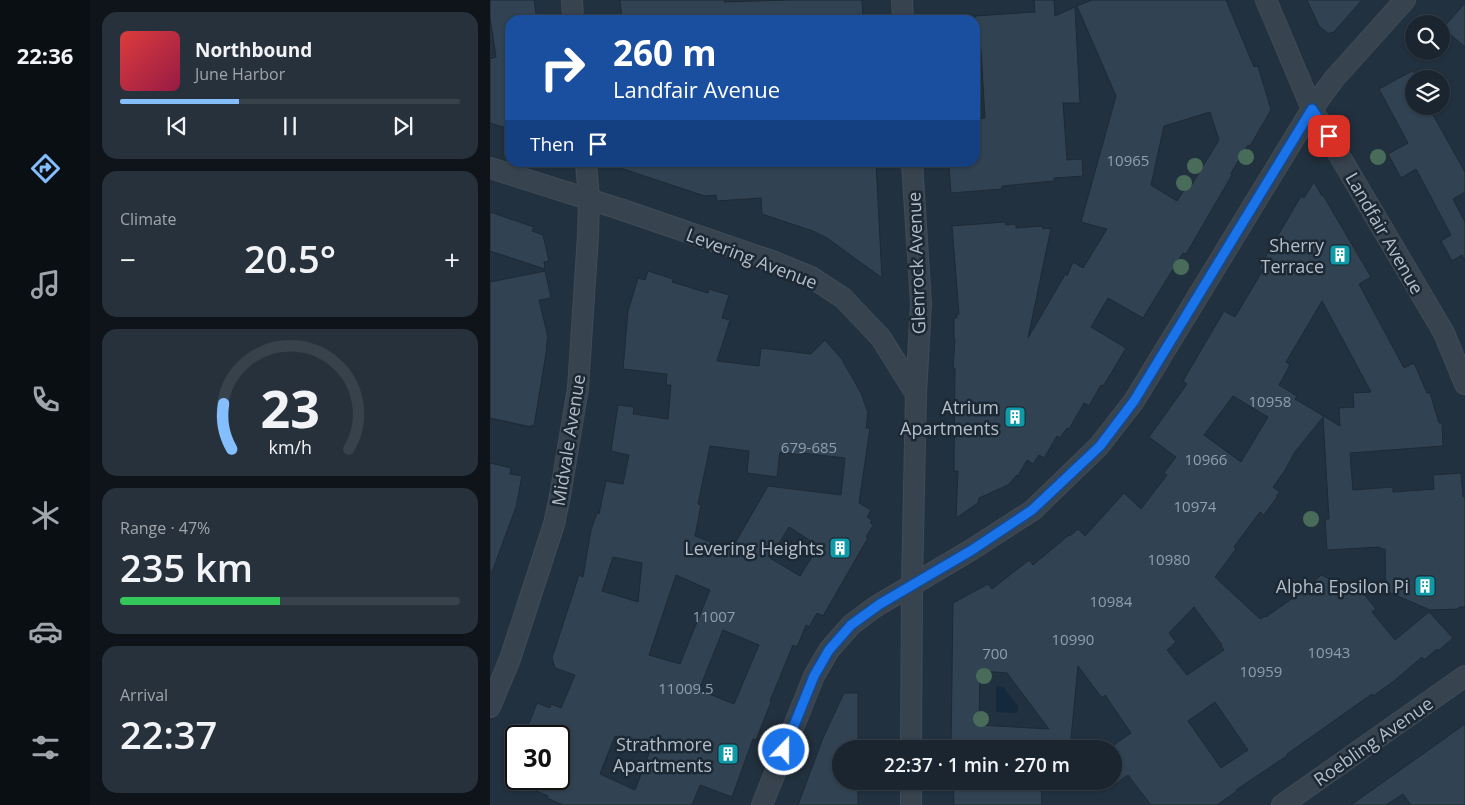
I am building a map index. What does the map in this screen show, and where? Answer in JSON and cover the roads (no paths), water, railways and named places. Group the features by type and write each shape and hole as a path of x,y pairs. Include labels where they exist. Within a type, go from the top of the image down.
{"street":[{"path":"572,0 573,15"},
{"path":"902,0 903,15"},
{"name":"Landfair Avenue","path":"1266,0 1312,109 1444,333 1465,384"},
{"path":"762,805 814,676 829,650 851,625 875,608 972,550 1032,510 1100,446 1134,401 1312,109 1334,79 1405,0"},
{"name":"Midvale Avenue","path":"490,707 510,659 554,524 560,496 578,388 589,199 586,167"},
{"name":"Glenrock Avenue","path":"912,167 921,304 916,394"},
{"name":"Levering Avenue","path":"490,168 589,199 763,258 812,277 843,298 881,338 916,394"},
{"path":"911,740 916,394"},
{"name":"Roebling Avenue","path":"1282,805 1465,676"},
{"path":"911,790 911,805"}],"water":[{"path":"996,686 1003,687 1018,706 1017,713 996,712"}],"place":[{"name":"Sherry Terrace","path":"1340,255"},
{"name":"Atrium Apartments","path":"1015,417"},
{"name":"Levering Heights","path":"840,548"},
{"name":"Alpha Epsilon Pi","path":"1425,586"},
{"name":"Strathmore Apartments","path":"728,754"}]}
